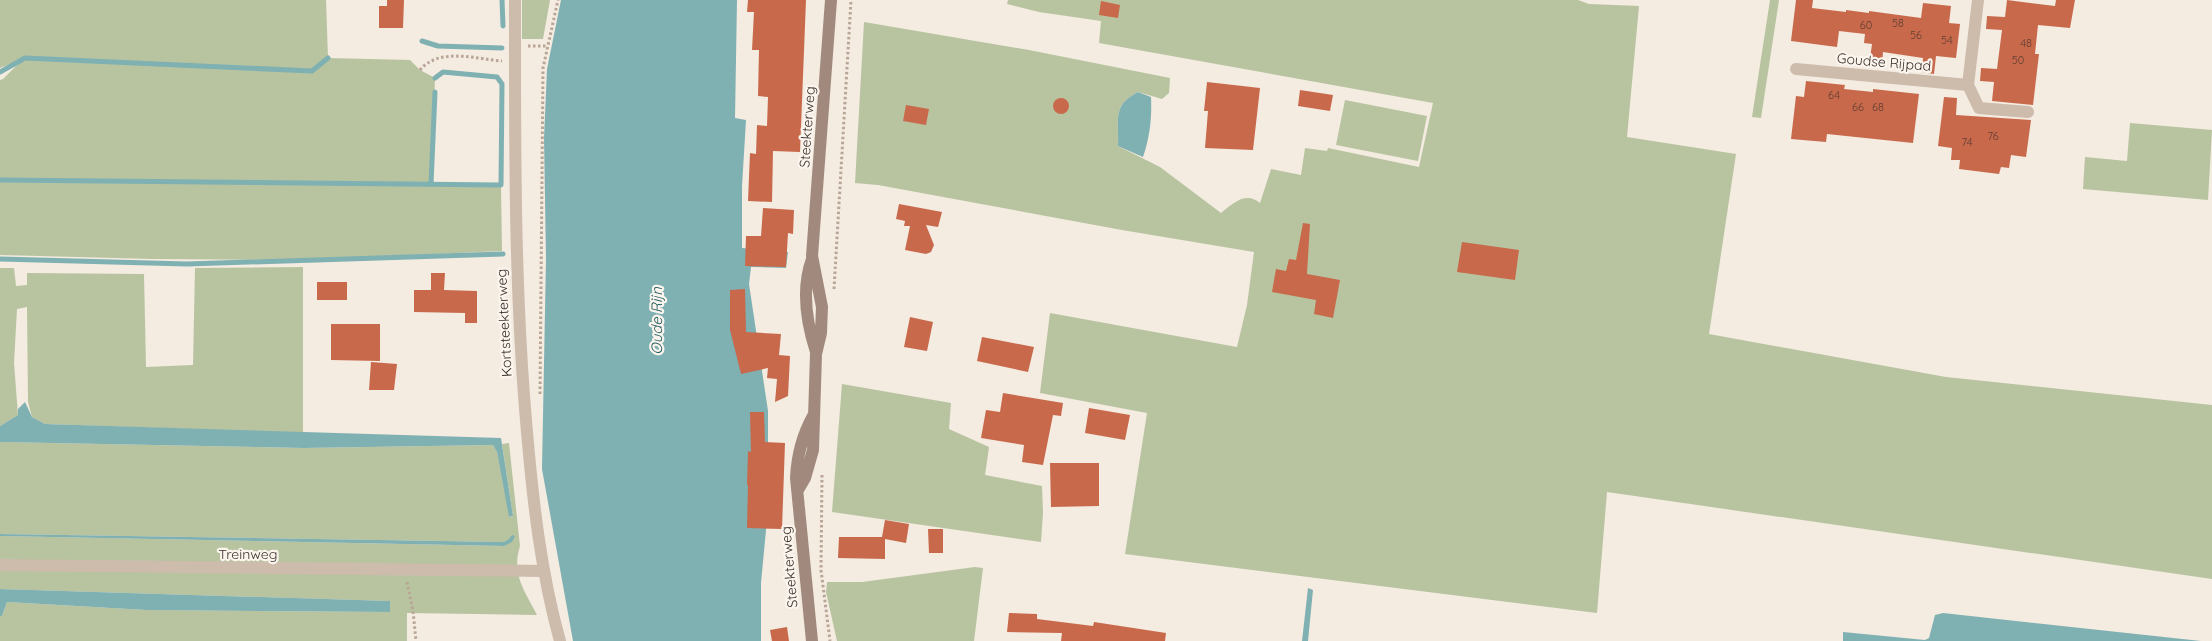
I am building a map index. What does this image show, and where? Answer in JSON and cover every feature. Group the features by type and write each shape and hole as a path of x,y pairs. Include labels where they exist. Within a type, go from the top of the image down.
{"main road":[{"name":"Steekterweg","path":"812,641 798,490 806,478 813,450 816,354 810,334 805,300 806,274 812,256 831,0"}],"street":[{"name":"Kortsteekterweg","path":"515,0 516,267 520,358 530,464 544,571 552,614 560,641"},
{"path":"1978,0 1968,85 1979,108 2028,112"},
{"name":"Goudse Rijpad","path":"1796,68 1968,85"},
{"name":"Treinweg","path":"0,565 544,571"}],"path":[{"path":"539,404 543,68 558,0"},
{"path":"515,46 548,46"},
{"path":"420,70 435,59 444,56 515,62"},
{"path":"405,570 413,611 416,641"}],"green space":[{"path":"0,0 326,0 328,58 410,60 420,70 435,78 431,183 501,185 502,251 303,260 0,255 0,182 353,183 0,178 0,80 23,59 0,68"},
{"path":"522,0 550,0 543,39 522,39"},
{"path":"1008,0 1578,0 1589,4 1639,6 1627,137 1736,154 1709,334 1946,377 2212,405 2212,579 1607,492 1597,613 1125,554 1147,413 1040,393 1050,313 1237,347 1247,305 1254,252 878,185 855,183 864,22 1029,50 1170,78 1169,93 1162,99 1138,92 1124,102 1118,121 1118,146 1160,167 1221,213 1235,202 1245,198 1250,198 1260,203 1271,169 1301,175 1305,148 1327,151 1328,148 1419,167 1433,103 1099,43 1101,21 1039,12 1007,4"},
{"path":"1770,0 1779,0 1761,118 1752,117"},
{"path":"1345,100 1427,116 1418,161 1336,145"},
{"path":"2130,123 2212,130 2208,200 2083,189 2085,157 2127,161"},
{"path":"303,267 303,433 45,424 32,417 28,402 27,307 17,309 14,363 18,415 0,426 0,268 14,268 16,286 27,285 27,273 144,274 146,367 193,365 195,268"},
{"path":"842,384 951,403 949,429 989,447 985,475 1042,486 1041,542 832,512"},
{"path":"0,442 304,448 493,445 497,452 510,517 513,516 502,444 509,443 520,546 517,566 518,574 537,615 407,613 407,641 0,641 0,616 2,616 7,602 146,610 390,612 389,601 0,589 0,536 504,546 509,539 504,542 0,534"},
{"path":"975,567 983,568 974,641 837,641 826,592 827,582 862,582"}],"water":[{"name":"Oude Rijn","path":"561,0 737,0 735,118 746,120 742,186 742,248 788,252 786,268 751,267 749,284 768,411 768,484 761,583 761,641 573,641 542,469 546,258 544,138 547,69"},
{"path":"1138,92 1151,97 1150,127 1143,157 1118,146 1118,121 1121,108 1124,102"},
{"path":"25,402 32,417 45,424 501,438 513,516 509,517 497,452 493,445 304,448 0,442 0,426 18,415 18,409"},
{"path":"0,534 504,542 512,535 515,536 512,542 504,546 0,536"},
{"path":"1308,588 1313,590 1308,641 1302,641"},
{"path":"0,589 390,601 390,612 146,610 7,602 2,616 0,616"},
{"path":"1943,613 2201,641 1843,641 1843,632 1925,640 1929,638 1935,615"}],"building":[{"path":"387,0 404,0 403,28 379,28 379,6 387,6"},
{"path":"748,0 806,0 800,152 773,151 772,202 748,201 750,153 756,154 757,125 767,126 768,97 758,96 759,50 752,50 754,12 747,12"},
{"path":"1796,0 1813,0 1812,8 1846,12 1846,10 1869,13 1869,11 1921,18 1923,3 1951,6 1949,23 1960,24 1956,58 1936,56 1934,74 1922,72 1923,58 1883,52 1882,67 1869,66 1872,44 1864,43 1865,34 1839,31 1837,47 1791,41"},
{"path":"2007,0 2055,6 2056,0 2075,0 2070,28 2038,25 2035,54 2039,54 2033,105 1992,101 1994,82 1980,81 1981,68 1997,69 2002,30 1986,29 1987,16 2005,17"},
{"path":"1101,1 1120,5 1118,18 1099,15"},
{"path":"1806,81 1845,85 1844,89 1873,92 1873,89 1919,94 1913,143 1827,134 1826,142 1791,139 1796,96 1804,97"},
{"path":"1207,82 1260,88 1253,150 1205,148 1208,111 1204,111"},
{"path":"1300,90 1333,95 1330,111 1298,106"},
{"path":"1944,97 1957,98 1956,115 2031,120 2026,157 2011,155 2009,168 2001,167 1999,174 1959,169 1960,160 1951,160 1952,148 1938,146"},
{"path":"1061,98 1069,106 1061,114 1053,106"},
{"path":"906,105 929,109 926,125 903,121"},
{"path":"899,204 942,212 938,227 926,225 934,245 931,252 926,254 905,250 910,226 904,226 905,221 896,219"},
{"path":"763,208 794,210 793,234 788,233 786,267 745,266 746,236 761,236"},
{"path":"1303,223 1310,224 1307,274 1340,280 1333,318 1314,314 1316,300 1272,292 1276,269 1286,271 1289,259 1296,260"},
{"path":"1462,242 1519,250 1515,280 1457,272"},
{"path":"431,273 445,273 444,290 477,291 477,323 465,323 465,313 414,312 414,290 431,290"},
{"path":"317,282 347,282 347,300 317,300"},
{"path":"745,289 746,332 781,334 779,355 790,356 788,396 775,402 777,379 767,378 768,368 741,374 730,330 730,290"},
{"path":"910,317 933,322 927,351 904,347"},
{"path":"331,324 380,324 380,361 331,360"},
{"path":"982,337 1034,347 1028,372 977,361"},
{"path":"371,362 397,364 394,390 369,390"},
{"path":"1003,393 1063,403 1061,416 1053,415 1043,465 1022,462 1024,445 981,438 986,410 1000,412"},
{"path":"1089,408 1130,415 1125,440 1085,433"},
{"path":"750,412 764,412 765,442 785,443 782,529 747,528 748,451 751,452"},
{"path":"1050,463 1099,463 1099,506 1051,507"},
{"path":"885,520 909,524 906,543 885,539 885,559 838,558 839,537 882,537"},
{"path":"928,529 943,529 943,553 929,553"},
{"path":"1009,613 1037,614 1037,619 1093,626 1094,622 1166,633 1165,641 1061,641 1062,633 1007,632"},
{"path":"787,627 789,641 772,641 770,630"}],"waterway":[{"path":"502,0 503,26"},
{"path":"422,41 438,46 502,48"},
{"path":"0,72 25,58 312,71 328,58"},
{"path":"0,180 501,185 502,84 497,77 443,72 435,78"},
{"path":"431,184 435,92"},
{"path":"0,259 187,264 503,254"}]}
